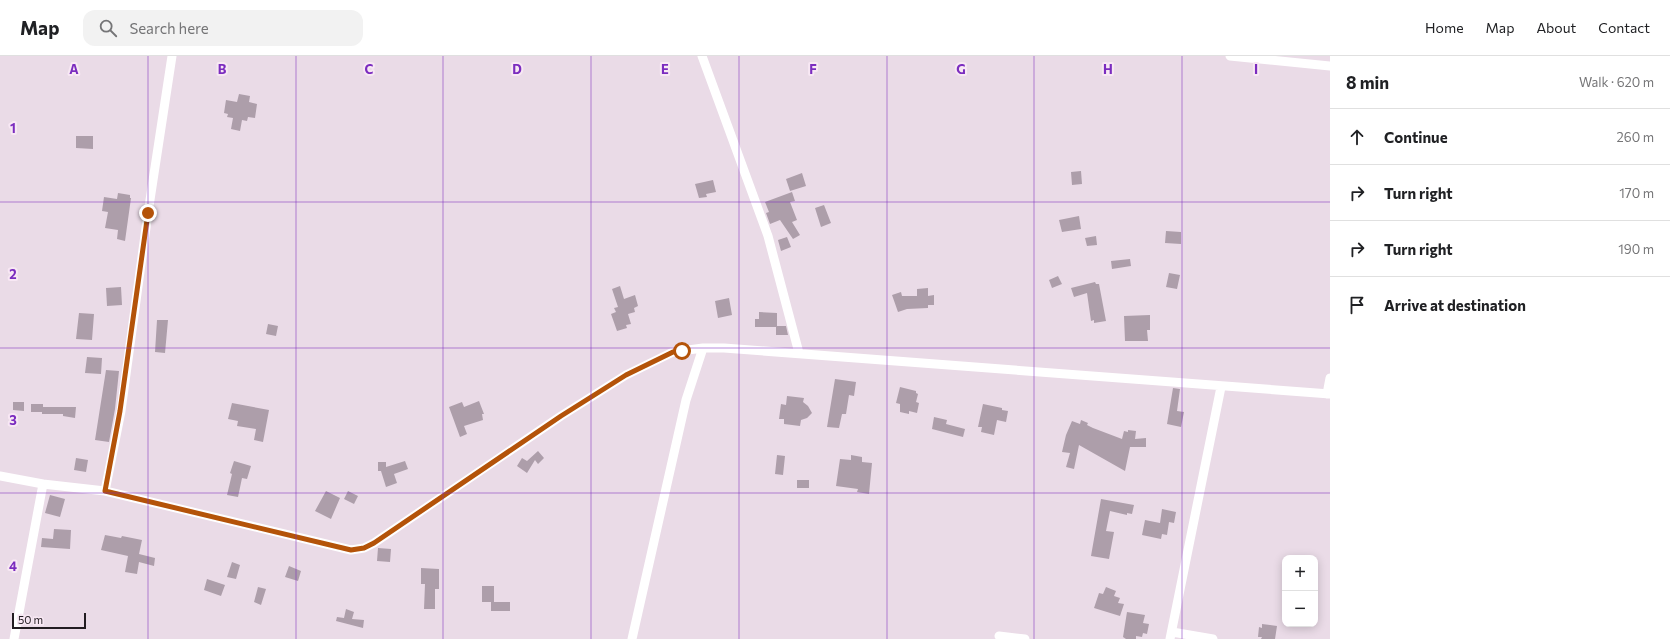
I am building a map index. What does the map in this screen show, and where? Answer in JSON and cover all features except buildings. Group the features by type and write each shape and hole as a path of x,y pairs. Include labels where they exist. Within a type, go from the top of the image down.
{"street":[{"path":"105,491 120,411 172,56"},
{"path":"702,56 768,236 799,353"},
{"path":"1230,56 1330,66"},
{"path":"632,639 686,400 703,348"},
{"path":"0,476 43,484 105,491 351,550 357,550 374,543 561,416 626,375 673,352 703,348 724,348 1220,387 1328,394 1330,378"},
{"path":"1213,639 1171,636 1220,387"},
{"path":"14,639 43,484"},
{"path":"999,636 1025,639"}],"route":[{"path":"148,213 120,411 105,491 351,550 357,550 374,543 561,416 626,375 673,352 682,351"}]}
